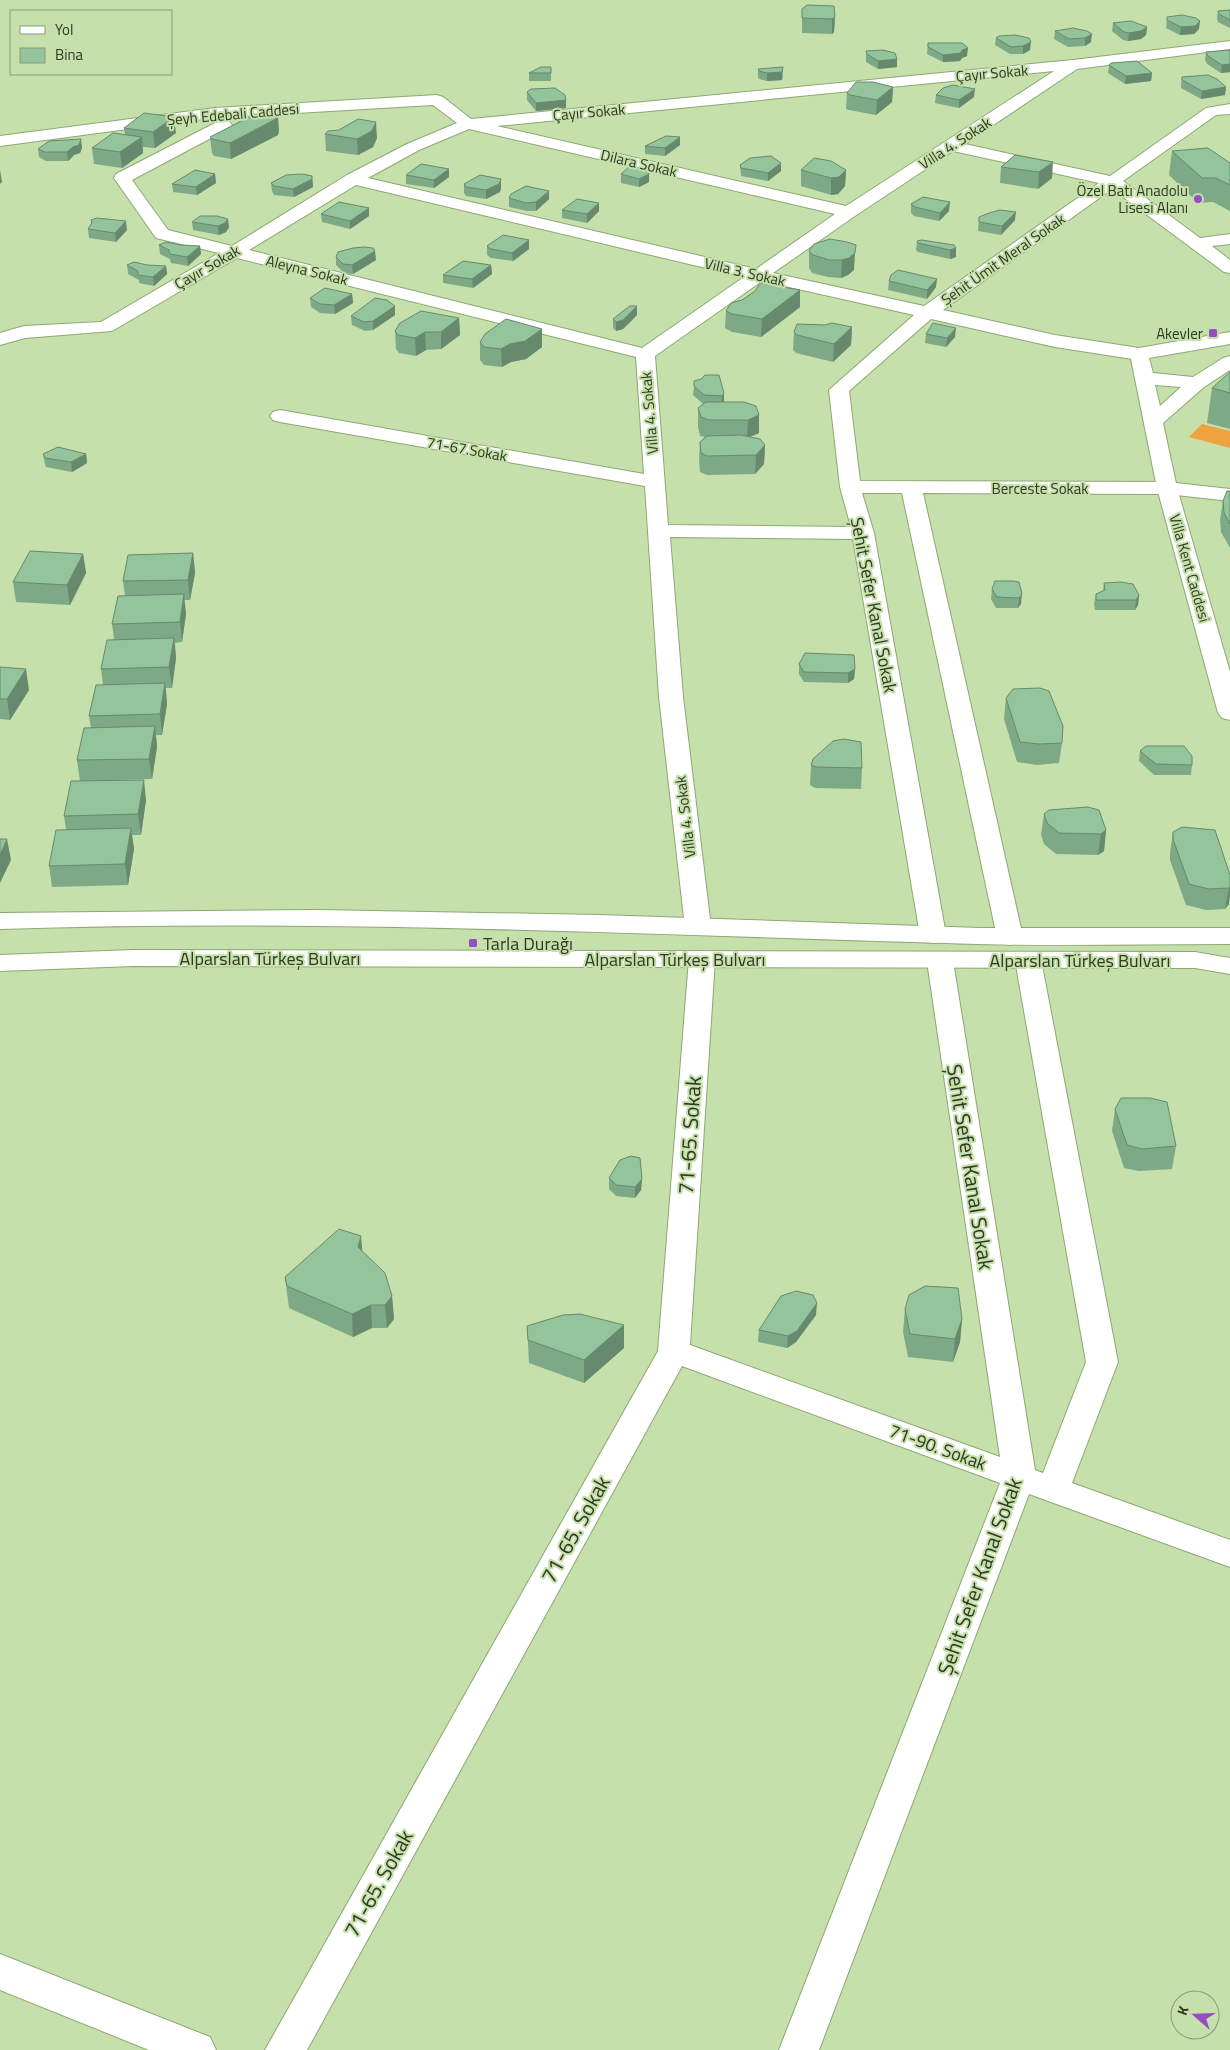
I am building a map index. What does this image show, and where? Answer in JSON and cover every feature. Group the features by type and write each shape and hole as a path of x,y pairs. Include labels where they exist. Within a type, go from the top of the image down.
{"street":[{"name":"Çayır Sokak","path":"0,339 24,332 105,327 234,252 353,179 413,148 468,124 1073,66 1230,45"},
{"name":"Villa 4. Sokak","path":"698,927 671,697 645,354 849,212 1073,66"},
{"name":"Dilara Sokak","path":"437,100 468,124 849,212"},
{"name":"Şeyh Edebali Caddesi","path":"0,141 215,112 437,100"},
{"name":"Şehit Ümit Meral Sokak","path":"926,313 1212,112 1230,109"},
{"name":"Aleyna Sokak","path":"215,112 224,125 122,178 162,234 645,354"},
{"path":"952,146 1112,181 1230,268"},
{"name":"Villa 3. Sokak","path":"353,179 926,313 1054,341 1139,354"},
{"path":"1198,243 1230,239"},
{"name":"Şehit Sefer Kanal Sokak","path":"798,2050 1019,1476 936,948 862,533 850,487 839,390 926,313"},
{"path":"1139,354 1230,338"},
{"path":"1179,347 1225,365"},
{"name":"Villa Kent Caddesi","path":"1139,354 1168,488 1230,713"},
{"path":"1153,422 1197,383 1225,365"},
{"path":"1144,378 1197,383"},
{"name":"71-67.Sokak","path":"280,416 655,482"},
{"name":"Berceste Sokak","path":"850,487 1168,488 1230,495"},
{"path":"911,487 1010,937"},
{"path":"659,531 862,533"},
{"name":"Alparslan Türkeş Bulvarı","path":"0,921 318,918 591,923 698,927 936,948 1028,960 1195,960 1230,966"},
{"name":"Alparslan Türkeş Bulvarı","path":"0,963 133,958 702,959 936,948 1010,937 1230,936"},
{"name":"71-65. Sokak","path":"285,2050 674,1351 702,959"},
{"path":"1028,960 1102,1362 1053,1489"},
{"name":"71-90. Sokak","path":"674,1351 1230,1554"},
{"path":"0,1972 196,2050"}],"shaded area":[{"path":"1202,424 1230,431 1230,448 1189,437"}],"building":[{"path":"807,5 834,6 835,17 832,19 802,18 802,9"},
{"path":"1230,10 1230,20 1219,14 1218,11"},
{"path":"1182,15 1196,18 1200,21 1195,26 1181,27 1167,20 1167,17"},
{"path":"1131,21 1147,27 1141,31 1129,33 1124,32 1113,23"},
{"path":"1073,28 1092,34 1085,38 1069,39 1055,31"},
{"path":"1015,35 1029,38 1031,42 1023,46 1011,47 996,38 999,36"},
{"path":"928,43 962,43 968,48 962,50 961,53 943,55 928,47"},
{"path":"883,50 895,53 897,59 878,61 867,54 866,51"},
{"path":"1230,50 1230,64 1222,65 1208,56 1206,52"},
{"path":"1137,61 1152,73 1126,76 1109,65 1111,63"},
{"path":"541,67 551,67 551,73 529,73"},
{"path":"783,67 782,72 767,73 758,69"},
{"path":"1208,75 1217,79 1226,87 1202,91 1182,80 1182,77"},
{"path":"856,82 873,82 893,87 877,100 847,93"},
{"path":"953,85 975,89 959,100 936,95 943,88"},
{"path":"555,88 565,95 566,100 536,103 527,92 531,89"},
{"path":"144,113 174,117 153,132 124,128"},
{"path":"255,114 278,115 276,119 230,143 210,137"},
{"path":"358,119 376,122 372,131 357,139 325,134 328,131 339,130"},
{"path":"113,133 142,137 120,152 92,148"},
{"path":"666,136 680,137 665,148 645,146"},
{"path":"81,139 79,145 67,152 45,152 38,149 49,141"},
{"path":"1208,148 1230,163 1230,185 1216,178 1202,178 1172,151"},
{"path":"1015,155 1053,162 1039,172 1001,167"},
{"path":"771,156 781,163 768,173 741,168 740,165 750,158"},
{"path":"814,158 831,161 846,170 839,177 831,178 801,170"},
{"path":"421,164 449,169 434,180 406,175"},
{"path":"630,166 649,170 649,174 639,179 621,174"},
{"path":"195,170 215,174 196,187 172,184"},
{"path":"302,174 312,176 312,179 293,189 274,186 271,183 286,175"},
{"path":"480,175 501,179 499,184 486,190 466,187 464,184"},
{"path":"526,186 549,191 536,202 526,203 509,198 511,194"},
{"path":"923,197 950,202 940,213 915,207 911,204"},
{"path":"577,199 599,203 587,214 562,210"},
{"path":"339,202 369,208 350,221 321,214"},
{"path":"1000,210 1016,212 1002,226 979,222 979,217"},
{"path":"200,216 217,216 228,219 225,223 218,226 192,222"},
{"path":"97,218 126,221 115,233 88,229 92,223 91,220"},
{"path":"503,235 529,240 512,253 491,249 487,246"},
{"path":"830,239 856,245 855,253 849,258 842,260 829,260 813,255 809,251 814,244"},
{"path":"922,240 954,245 956,248 950,250 918,243 917,241"},
{"path":"166,242 200,246 187,257 170,254 169,250 159,245"},
{"path":"364,247 373,248 375,251 352,265 343,264 336,257 338,252"},
{"path":"463,261 491,265 472,279 443,275"},
{"path":"134,262 166,266 153,277 138,275 138,271 127,265"},
{"path":"898,270 937,279 927,290 889,281 891,275"},
{"path":"760,283 800,290 762,319 732,314 726,311 731,303 742,300 755,291"},
{"path":"325,288 352,294 334,305 320,304 310,298"},
{"path":"375,298 387,300 395,306 373,321 364,322 351,316"},
{"path":"630,306 637,306 623,320 616,322 613,319 623,311"},
{"path":"421,311 459,318 441,332 425,332 415,338 398,335 395,331 400,323"},
{"path":"506,319 542,329 525,341 510,344 501,349 484,347 480,342 485,334"},
{"path":"832,323 852,327 834,344 797,335 794,332 797,324 825,325"},
{"path":"933,323 956,328 947,338 926,334"},
{"path":"1230,372 1230,393 1212,388"},
{"path":"705,375 719,375 724,393 722,396 704,395 694,386 694,381 701,379"},
{"path":"706,402 744,402 756,406 759,415 748,420 709,420 701,417 698,408"},
{"path":"741,435 760,439 765,445 756,455 707,456 701,453 700,442 707,436"},
{"path":"58,447 86,454 71,462 45,458 43,454"},
{"path":"1227,491 1230,491 1230,524 1224,513 1223,501"},
{"path":"30,551 83,554 67,585 13,582"},
{"path":"193,553 188,580 123,581 128,555"},
{"path":"995,581 1019,582 1022,594 1019,598 997,597 992,589"},
{"path":"1121,582 1133,584 1139,595 1136,600 1096,600 1096,594 1105,590 1104,583"},
{"path":"184,594 180,622 112,624 118,596"},
{"path":"174,638 169,667 101,669 107,640"},
{"path":"805,653 854,655 855,669 848,673 804,672 799,664"},
{"path":"0,667 26,669 7,699 0,699"},
{"path":"165,683 160,714 89,716 96,685"},
{"path":"1040,688 1049,691 1063,726 1062,743 1039,744 1020,742 1006,698 1013,689"},
{"path":"155,726 149,759 77,760 84,728"},
{"path":"844,739 861,742 862,768 816,767 811,765 813,759 833,741"},
{"path":"1146,746 1184,746 1192,756 1192,765 1156,764 1140,751"},
{"path":"144,780 138,814 64,816 71,781"},
{"path":"1088,807 1099,810 1106,830 1101,834 1059,833 1047,823 1044,814 1049,810"},
{"path":"1182,827 1215,830 1230,875 1229,888 1209,889 1189,884 1173,839 1173,832"},
{"path":"131,828 125,864 49,866 56,830"},
{"path":"0,839 7,839 0,855"},
{"path":"1121,1098 1150,1098 1167,1102 1176,1146 1142,1149 1127,1145 1115,1109"},
{"path":"631,1156 640,1158 642,1179 635,1187 616,1185 609,1178 620,1160"},
{"path":"339,1229 361,1236 358,1247 385,1273 392,1296 385,1305 371,1305 352,1314 287,1286 285,1277"},
{"path":"925,1286 958,1288 962,1319 955,1339 910,1334 905,1309 909,1295"},
{"path":"796,1291 813,1295 817,1303 797,1331 788,1336 759,1330 781,1296"},
{"path":"580,1314 624,1325 584,1360 528,1340 527,1326 563,1315"}],"place":[{"name":"Özel Batı Anadolu Lisesi Alanı","path":"1198,199"},
{"name":"Akevler","path":"1213,333"},
{"name":"Tarla Durağı","path":"473,943"}]}
